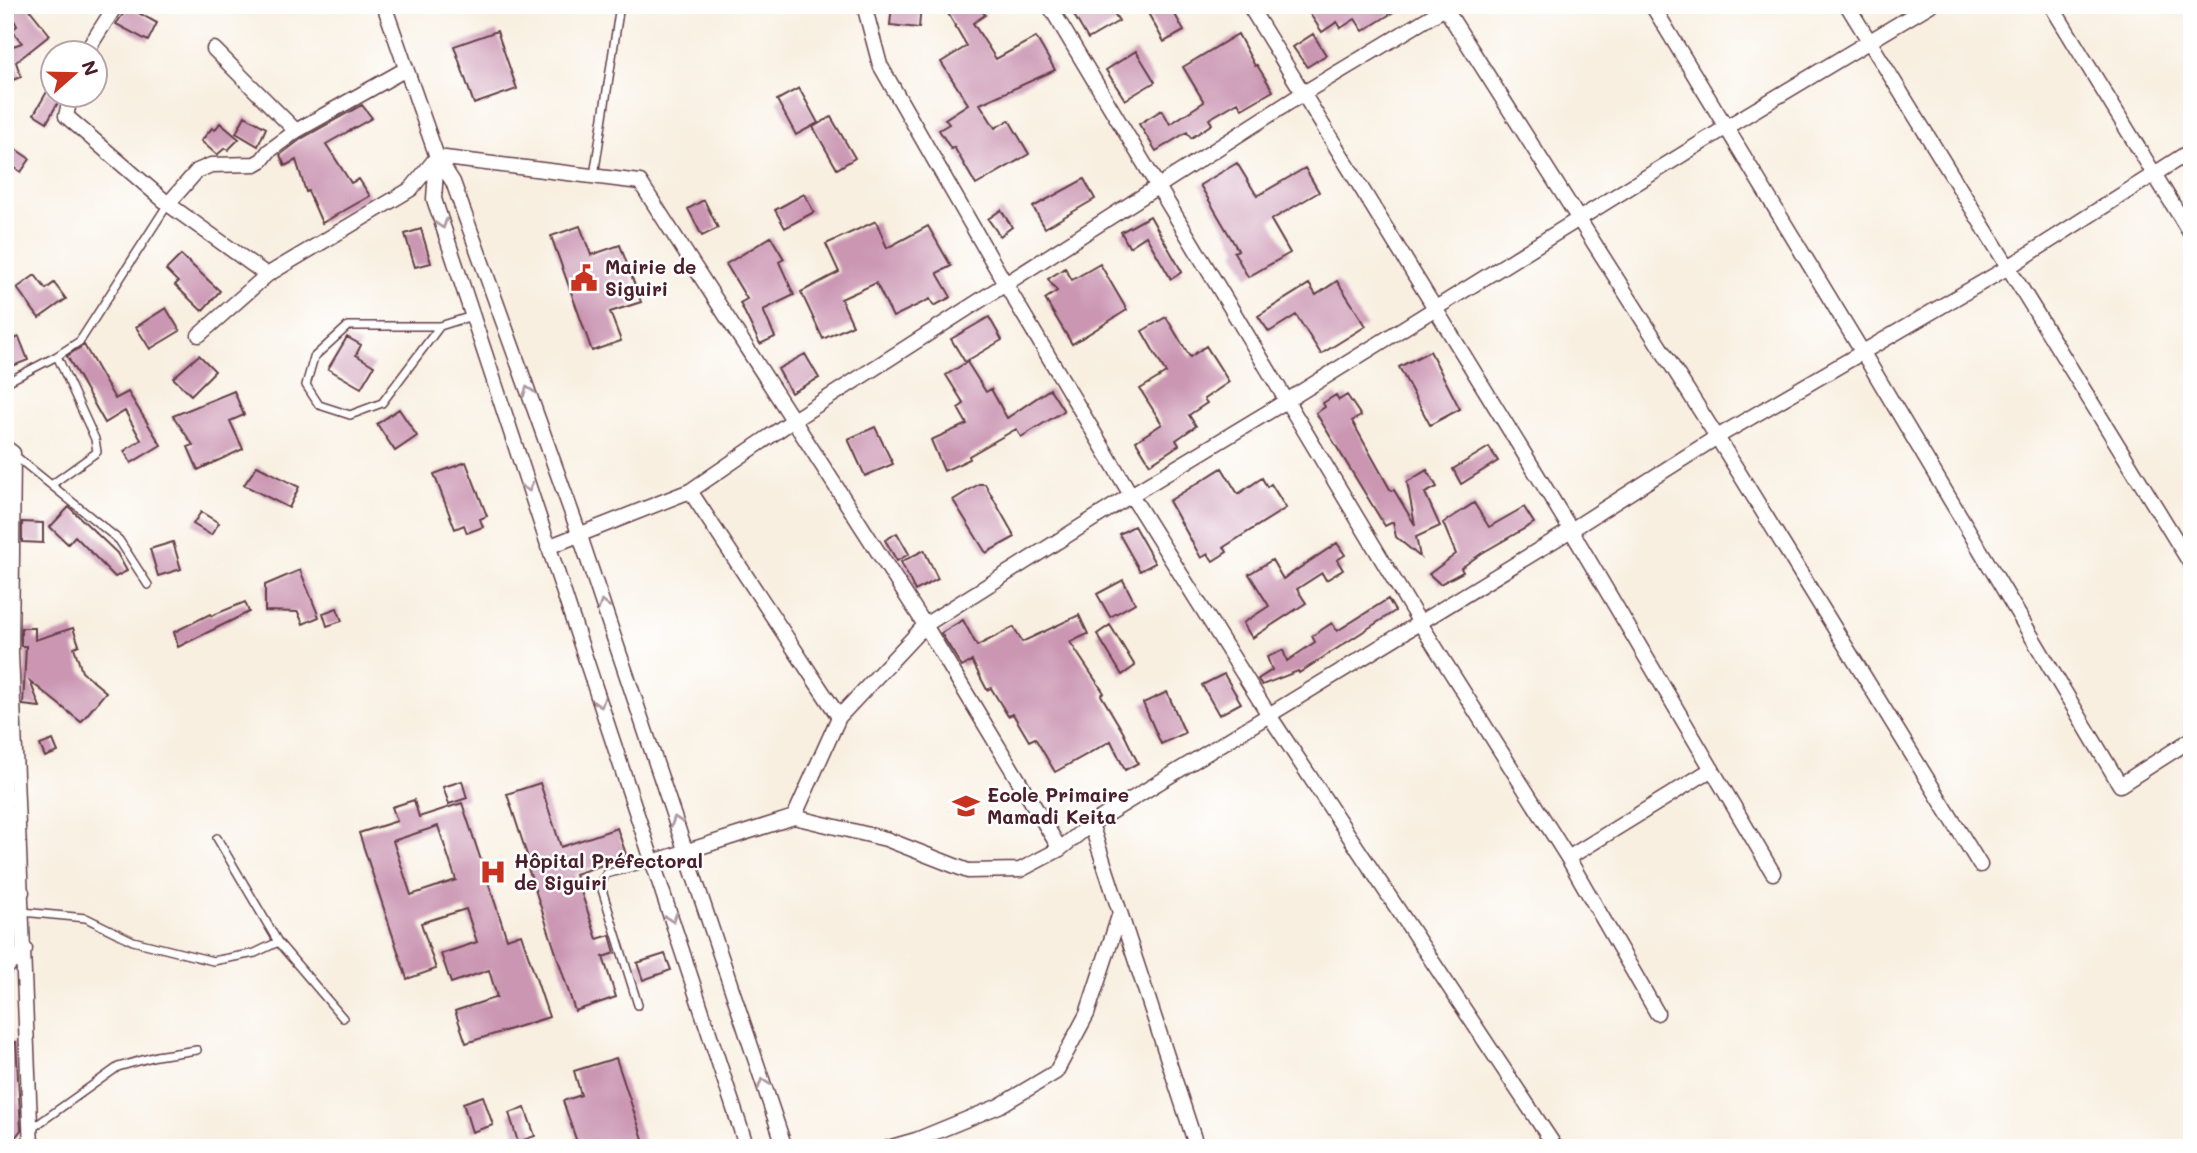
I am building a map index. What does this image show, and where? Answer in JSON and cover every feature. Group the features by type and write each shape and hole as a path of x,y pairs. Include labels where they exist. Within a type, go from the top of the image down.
{"street":[{"path":"95,38 116,5"},
{"path":"384,5 437,157 453,182 580,536 785,1148"},
{"path":"864,5 880,65 1130,495 1269,715 1556,1148"},
{"path":"1049,5 1420,623 1568,859 1657,1013"},
{"path":"1249,5 1571,530 1773,873"},
{"path":"1652,5 2120,785 2192,739"},
{"path":"1847,5 2192,566"},
{"path":"794,817 839,717 925,625 1130,495 1725,128 1930,5"},
{"path":"2051,5 2192,236"},
{"path":"548,547 690,491 795,419 1302,94 1446,6 1578,220 1717,437 1980,865"},
{"path":"214,49 296,131"},
{"path":"168,204 197,171 211,165 255,164 262,160 269,150 296,131 407,69"},
{"path":"68,108 66,116 168,204 267,275"},
{"path":"653,862 794,817 886,839 968,871 1020,870 1060,849 1091,824 1571,530 1717,437 2007,268 2192,150"},
{"path":"437,157 640,182 795,419 925,625 1060,849"},
{"path":"199,335 267,275 411,189 437,157"},
{"path":"437,157 434,199 747,1148"},
{"path":"9,450 8,656 25,949 31,1148"},
{"path":"690,491 839,717"},
{"path":"1568,859 1712,769"},
{"path":"1091,824 1197,1148"},
{"path":"5,877 22,891"},
{"path":"888,1148 916,1140 999,1106 1056,1072 1087,1014 1120,913"},
{"path":"5,969 25,949"}],"lane":[{"path":"594,176 620,5"},
{"path":"5,383 80,341 168,204"},
{"path":"440,326 382,403 350,415 319,405 306,385 314,357 348,326 440,326 472,316"},
{"path":"51,485 97,452 95,439 57,356"},
{"path":"9,450 119,540 148,585"},
{"path":"217,838 278,943 343,1018"},
{"path":"638,1005 600,883 606,874 653,862"},
{"path":"22,912 86,918 133,941 213,961 255,953 278,943"},
{"path":"31,1130 118,1068 156,1056 197,1050"}],"building":[{"path":"6,5 26,5 50,35 38,38 38,45 16,62 21,77 5,83 5,38 10,47 22,43 12,30 17,26"},
{"path":"892,5 921,5 919,28 890,25"},
{"path":"943,5 979,5 985,15 973,23 996,59 1036,37 1055,70 980,104 995,128 1009,120 1029,154 976,185 954,147 951,149 939,130 949,124 945,119 968,104 941,62 967,46"},
{"path":"1068,5 1109,5 1119,21 1088,39"},
{"path":"1161,5 1170,5 1184,31 1164,42 1148,13"},
{"path":"1304,5 1405,5 1363,31 1355,19 1341,28 1337,22 1322,32"},
{"path":"128,7 157,23 148,41 116,24"},
{"path":"497,31 517,89 474,104 454,46"},
{"path":"1238,34 1255,66 1257,65 1273,91 1242,109 1238,102 1209,119 1212,124 1191,138 1187,132 1156,151 1139,124 1162,110 1170,124 1204,102 1183,67"},
{"path":"1313,34 1326,55 1307,67 1293,47"},
{"path":"1136,51 1155,82 1125,100 1106,70"},
{"path":"799,88 818,123 796,135 777,100"},
{"path":"362,105 372,118 326,144 351,183 359,179 370,196 322,223 308,191 306,192 296,160 285,166 280,155 301,139"},
{"path":"38,107 55,108 47,122 34,114"},
{"path":"245,116 266,128 258,146 236,133"},
{"path":"831,117 855,158 837,169 813,127"},
{"path":"220,123 239,139 228,150 225,148 217,155 201,141"},
{"path":"5,142 30,159 21,172 5,161"},
{"path":"1237,163 1257,196 1305,168 1319,192 1271,220 1290,253 1248,277 1234,252 1238,250 1200,185"},
{"path":"1084,179 1095,199 1045,228 1033,207"},
{"path":"804,194 814,212 785,228 775,210"},
{"path":"704,200 718,228 702,236 688,209"},
{"path":"1001,210 1012,227 1000,236 988,219"},
{"path":"1150,216 1182,272 1171,279 1146,236 1129,247 1121,232"},
{"path":"876,221 887,248 928,226 951,266 937,273 951,297 934,306 930,299 893,317 876,283 841,299 853,325 823,339 801,292 839,272 826,244"},
{"path":"580,226 591,255 620,245 641,302 610,312 621,341 592,351 551,236"},
{"path":"421,229 431,263 415,267 405,234"},
{"path":"771,237 784,259 779,262 794,295 763,310 775,337 760,344 740,303 747,299 726,264"},
{"path":"181,255 220,291 202,311 175,285 178,282 166,270"},
{"path":"1100,264 1127,310 1072,344 1045,299 1057,291 1048,279 1065,268 1072,280"},
{"path":"35,275 46,289 54,283 66,299 39,318 17,288"},
{"path":"1337,281 1366,326 1321,354 1296,315 1269,332 1258,316 1309,284 1316,295"},
{"path":"166,308 180,331 150,349 136,327"},
{"path":"989,317 1002,340 965,362 951,339"},
{"path":"1166,317 1190,357 1206,346 1229,382 1204,399 1207,403 1189,415 1196,426 1176,440 1179,445 1150,464 1136,441 1162,424 1140,389 1166,373 1142,331"},
{"path":"19,337 28,360 5,369 5,343"},
{"path":"347,337 361,345 356,355 374,366 361,388 328,369"},
{"path":"84,345 115,399 128,392 161,445 131,463 124,451 141,440 125,411 105,423 67,356"},
{"path":"1430,351 1460,409 1430,425 1399,367"},
{"path":"805,354 819,378 791,393 778,369"},
{"path":"199,355 215,371 191,395 173,378"},
{"path":"967,362 986,392 991,389 1007,418 1050,389 1064,411 1021,437 1016,429 969,456 970,459 944,471 931,440 967,424 958,408 964,404 946,375"},
{"path":"234,391 244,415 230,421 243,449 198,470 188,447 193,445 173,416"},
{"path":"1336,395 1339,400 1347,395 1361,416 1352,421 1391,491 1394,490 1415,525 1407,482 1427,470 1437,487 1425,493 1440,526 1416,537 1420,557 1396,537 1393,522 1385,526 1316,413 1325,407 1323,403"},
{"path":"399,409 417,436 395,451 377,424"},
{"path":"875,427 893,464 865,476 848,439"},
{"path":"1489,447 1498,461 1461,484 1453,469"},
{"path":"466,462 487,516 480,519 483,527 467,533 464,525 455,529 434,474"},
{"path":"257,466 299,487 289,508 244,485"},
{"path":"1222,468 1238,494 1262,478 1267,487 1271,484 1286,508 1224,547 1227,552 1213,561 1208,554 1201,558 1169,501"},
{"path":"979,484 985,484 1015,537 986,553 953,500"},
{"path":"1474,503 1489,527 1524,507 1534,523 1482,553 1461,568 1463,572 1440,584 1429,574 1456,554 1443,523"},
{"path":"69,507 117,553 127,571 115,577 75,536 68,544 50,527"},
{"path":"201,512 219,523 211,535 193,524"},
{"path":"22,522 43,523 43,543 22,542"},
{"path":"1134,526 1155,563 1140,571 1119,534"},
{"path":"897,533 909,554 897,561 885,540"},
{"path":"173,542 181,569 158,576 150,549"},
{"path":"1337,543 1345,555 1337,560 1343,570 1326,580 1322,573 1297,589 1306,603 1252,638 1243,623 1269,606 1249,574 1272,560 1283,579"},
{"path":"924,550 938,579 915,591 901,562"},
{"path":"300,570 319,617 303,624 298,612 265,611 265,585"},
{"path":"1123,580 1135,603 1110,617 1097,594"},
{"path":"1388,599 1395,611 1299,673 1298,671 1262,685 1258,679 1272,670 1267,657 1283,650 1287,661 1315,642 1312,636 1332,623 1337,631"},
{"path":"245,602 249,612 178,647 174,632 210,614 211,616"},
{"path":"337,608 342,621 327,626 323,613"},
{"path":"1079,615 1088,634 1070,642 1104,693 1101,695 1138,763 1125,770 1111,741 1055,772 1035,738 1029,741 1013,714 1008,716 991,688 987,690 972,661 962,667 941,633 963,620 977,646 1014,627 1022,642"},
{"path":"1110,625 1135,666 1122,675 1097,634"},
{"path":"21,628 35,628 35,640 73,628 79,645 74,647 82,672 106,692 81,722 30,681 40,707 23,705 26,646 21,646"},
{"path":"1224,674 1241,703 1219,715 1202,685"},
{"path":"1167,692 1185,733 1161,744 1143,703"},
{"path":"53,740 58,752 45,757 40,745"},
{"path":"462,781 467,798 449,804 443,787"},
{"path":"540,783 561,847 617,828 627,857 575,874 597,939 610,935 615,953 603,957 616,997 575,1011 525,859 528,858 507,794"},
{"path":"414,800 419,817 462,803 507,939 521,934 549,1017 466,1043 455,1011 497,997 489,970 451,983 441,954 477,942 466,909 421,923 436,969 407,979 359,833 397,821 392,807","holes":["438,826 456,880 411,895 393,841"]},
{"path":"665,954 671,970 643,980 637,963"},
{"path":"5,1042 16,1042 21,1130 7,1148"},
{"path":"616,1058 646,1148 599,1148 597,1143 579,1148 563,1101 581,1095 574,1071"},
{"path":"483,1096 493,1125 472,1132 463,1103"},
{"path":"525,1108 535,1136 518,1142 509,1113"}],"place":[{"name":"Mairie de Siguiri","path":"584,278"},
{"name":"Ecole Primaire Mamadi Keita","path":"966,806"},
{"name":"Hôpital Préfectoral de Siguiri","path":"493,872"}]}
